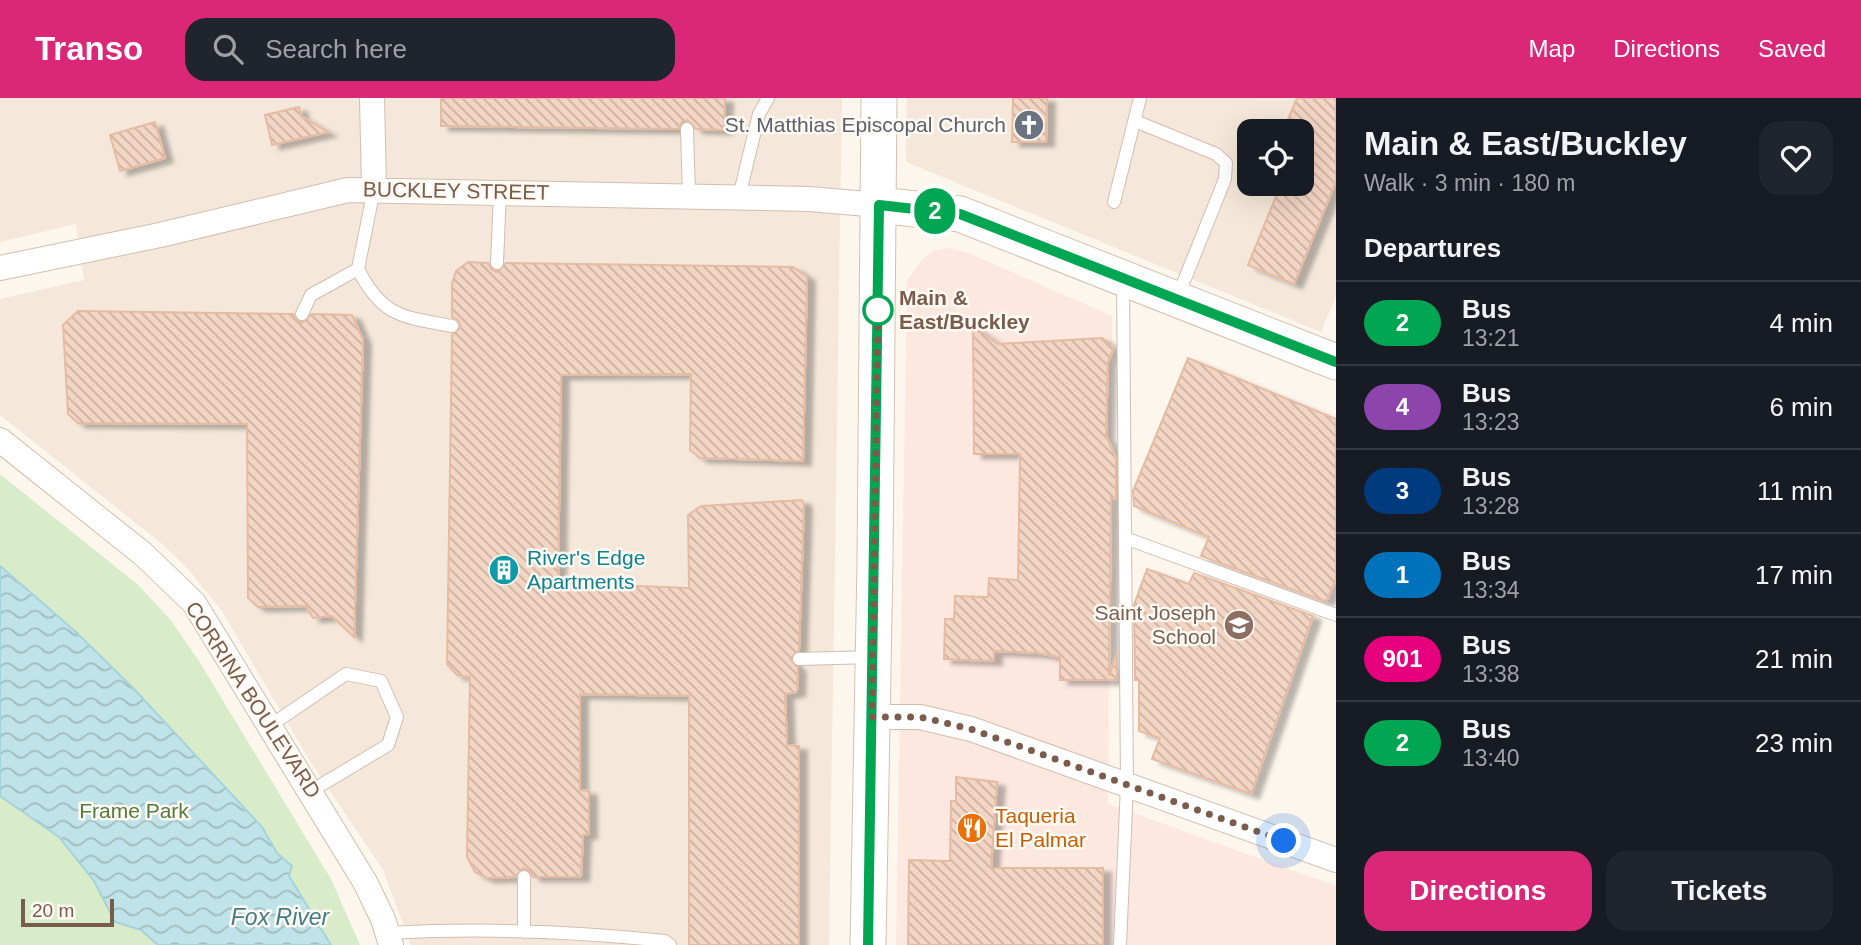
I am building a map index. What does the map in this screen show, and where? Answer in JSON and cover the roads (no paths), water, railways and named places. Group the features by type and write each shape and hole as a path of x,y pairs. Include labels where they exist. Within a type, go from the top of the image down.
{"main road":[{"path":"868,945 879,98"},
{"path":"879,205 960,214 1336,362"}],"street":[{"path":"372,98 374,188"},
{"name":"BUCKLEY STREET","path":"6,269 348,190 374,188 738,197 879,205"},
{"name":"CORRINA BOULEVARD","path":"0,440 171,579 194,603 365,882 389,939"},
{"path":"872,717 920,717 971,729 1336,860"}],"lane":[{"path":"738,197 759,114 768,98"},
{"path":"1114,202 1140,98"},
{"path":"1135,121 1216,154 1226,163 1225,178 1176,299"},
{"path":"687,129 689,196"},
{"path":"374,188 358,269 372,296 401,316 452,326"},
{"path":"497,263 500,191"},
{"path":"302,314 311,295 358,269"},
{"path":"1120,945 1126,785 1123,278"},
{"path":"1125,538 1336,615"},
{"path":"799,659 873,657"},
{"path":"271,725 346,674 381,681 397,717 388,745 311,791"},
{"path":"524,877 524,932"},
{"path":"389,939 455,929 623,937 665,941 670,945"}],"water":[{"name":"Fox River","path":"0,566 76,632 134,689 262,827 277,853 292,866 289,876 331,945 158,945 141,930 115,922 94,881 59,837 0,796"}],"place":[{"name":"St. Matthias Episcopal Church","path":"1029,125"},
{"name":"Main & East/Buckley","path":"878,310"},
{"name":"River's Edge Apartments","path":"504,570"},
{"name":"Saint Joseph School","path":"1239,625"},
{"name":"Taqueria El Palmar","path":"972,828"}],"park label":[{"name":"Frame Park","path":"134,811"}]}
